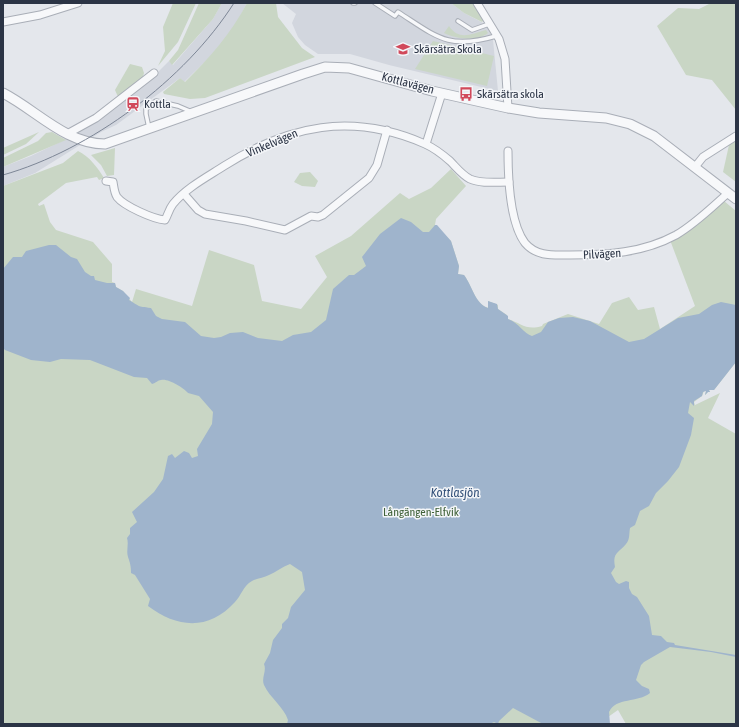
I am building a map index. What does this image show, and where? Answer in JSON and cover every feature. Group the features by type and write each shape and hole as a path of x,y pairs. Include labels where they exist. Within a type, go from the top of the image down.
{"street":[{"path":"3,22 40,15 78,3"},
{"path":"476,3 496,36 505,59 508,108"},
{"name":"Kottlavägen","path":"3,93 67,134 83,141 105,144 325,67 349,68 442,93 508,108 539,113 606,118 630,124 654,136 736,199"},
{"path":"67,134 96,118 154,73"},
{"path":"442,93 426,144 441,154 468,178 489,182 508,182"},
{"name":"Vinkelvägen","path":"106,181 113,182 115,193 123,203 160,220 165,220 172,205 184,194 234,160 262,145 293,133 318,127 339,125 367,126 387,130 426,144"},
{"path":"184,194 198,210 205,214 285,230 311,216 318,217 322,215 369,178 377,165 387,130"},
{"path":"695,167 703,158 736,136"},
{"name":"Pilvägen","path":"508,152 508,182 520,235 532,249 544,255 618,254 646,247 676,234 728,193"}],"lane":[{"path":"375,3 396,16 398,12 439,38 463,43 496,36"},
{"path":"458,21 472,30 489,24"},
{"path":"150,129 146,109 156,101 178,106 193,112"}],"shaded area":[{"path":"222,3 247,3 236,24 216,51 184,82 180,78 116,125 101,132 35,173 3,186 3,167 31,156 79,133 78,131 154,76 169,61 173,65 213,19"},
{"name":"Skärsätra Skola","path":"282,3 451,3 464,13 487,25 493,40 498,91 389,65 350,54 318,54 305,45 298,37 292,23 296,14"}],"green space":[{"path":"173,3 196,3 178,42 158,66 165,51 163,27"},
{"path":"199,3 222,3 213,19 172,65 169,61 178,50"},
{"path":"247,3 276,3 278,17 302,48 315,57 205,98 190,99 164,94 163,92 180,78 185,82 203,64 227,35"},
{"path":"451,3 473,4 484,20 482,22 464,13"},
{"path":"711,3 736,3 736,110 712,80 686,75 657,26 678,8 699,9"},
{"path":"449,26 457,34 461,35 486,30 488,33 472,39 454,37 444,33"},
{"path":"433,41 494,56 487,86 415,69"},
{"path":"130,64 142,67 144,73 142,80 119,99 115,90"},
{"path":"39,132 26,144 3,155 3,148"},
{"path":"52,132 66,140 3,167 3,158 38,141 46,133"},
{"path":"736,140 736,182 723,172 729,145"},
{"path":"115,148 114,175 107,176 101,165 91,155"},
{"name":"Kottlasjön","path":"78,151 93,163 104,178 99,180 97,177 66,183 38,204 39,206 44,204 50,222 56,230 93,242 112,264 112,282 115,283 116,287 123,291 132,302 136,289 192,306 209,250 254,265 262,301 301,309 327,277 315,256 351,236 400,193 409,199 431,188 451,169 466,186 436,219 435,225 451,241 459,266 458,274 464,275 480,303 489,308 488,301 498,305 498,309 507,315 508,319 532,328 542,326 543,324 568,314 599,324 612,303 629,297 638,310 654,307 660,329 695,306 670,240 724,201 736,211 736,362 714,390 709,390 710,392 705,395 706,391 704,391 702,396 694,402 695,405 720,393 708,418 736,434 736,724 626,724 618,710 598,724 3,724 3,186 63,163"},
{"path":"310,172 318,181 315,187 302,186 294,182 300,173"}],"water":[{"name":"Kottlasjön","path":"401,218 411,222 423,232 429,232 435,225 437,225 451,241 459,266 458,274 464,275 480,303 488,308 488,301 497,304 498,309 508,316 508,319 532,336 541,332 548,322 559,318 573,317 590,321 629,342 644,339 678,318 699,314 712,305 721,302 736,305 736,362 714,390 709,390 710,392 705,395 706,391 703,392 702,396 694,401 694,406 690,402 688,413 694,418 691,435 679,467 656,493 649,506 640,511 635,525 630,528 627,542 614,558 615,567 611,573 616,582 619,584 626,581 629,582 629,588 632,594 637,597 649,616 652,635 661,636 667,642 674,643 675,645 736,655 736,657 670,647 641,665 636,680 642,686 649,689 650,693 640,698 622,702 612,707 609,712 610,724 543,724 513,708 499,721 498,724 494,722 490,724 287,724 288,720 286,715 264,685 264,664 270,653 273,640 282,628 282,624 288,618 291,607 305,590 302,572 290,564 267,576 254,580 246,586 237,600 225,611 215,618 204,622 181,622 170,619 148,606 150,599 135,575 131,573 127,555 127,538 130,534 130,528 137,522 132,512 154,492 163,479 168,456 172,454 175,458 184,451 189,453 192,458 198,456 197,449 212,424 213,412 199,396 188,393 180,386 168,380 160,380 152,384 147,378 134,377 90,360 61,359 50,362 31,360 5,350 3,348 3,269 13,257 22,257 26,251 49,245 56,245 71,257 77,259 85,272 91,276 94,276 95,280 115,283 116,287 130,298 129,300 139,306 151,308 156,316 162,319 185,322 201,336 214,338 230,333 243,332 258,338 282,341 293,335 311,332 326,320 333,289 349,275 354,275 366,266 362,257 380,234"}],"tram line":[{"path":"3,175 36,164 69,148 102,130 133,108 163,85 190,59 214,31 234,3"}],"place":[{"name":"Skärsätra Skola","path":"403,49"},
{"name":"Skärsätra skola","path":"466,94"},
{"name":"Kottla","path":"133,104"}],"park label":[{"name":"Långängen-Elfvik","path":"421,512"}]}
